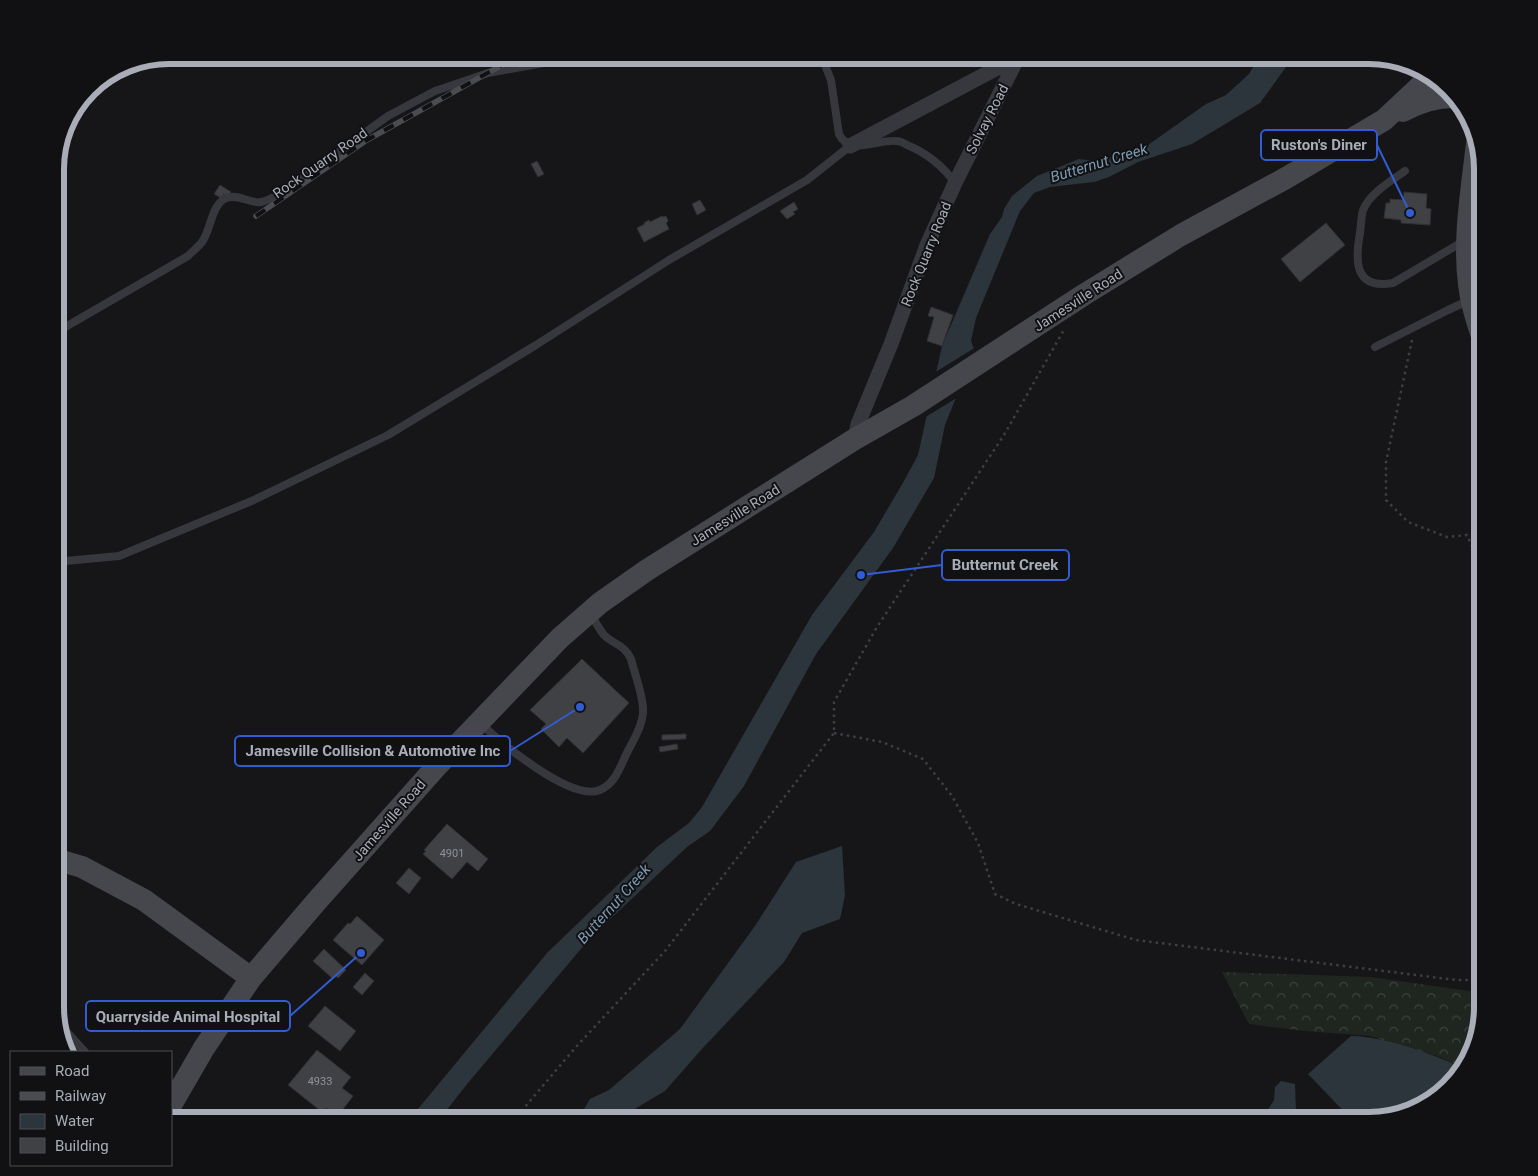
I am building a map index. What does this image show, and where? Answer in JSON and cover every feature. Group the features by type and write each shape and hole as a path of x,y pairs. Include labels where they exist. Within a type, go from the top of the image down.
{"street":[{"path":"850,146 1003,64"},
{"name":"Solvay Road","path":"955,183 1014,64"},
{"name":"Jamesville Road","path":"172,1103 204,1048 251,978 437,766 560,638 589,612 647,570 855,439 913,406 1085,294 1181,235 1286,178 1384,120 1427,81"},
{"path":"1384,120 1416,104 1439,97 1446,97"},
{"path":"1474,175 1467,270 1474,307"},
{"name":"Rock Quarry Road","path":"855,439 858,424 891,344 927,245 955,183"},
{"path":"64,862 82,867 144,900 251,978"}],"lane":[{"name":"Rock Quarry Road","path":"64,328 188,256 202,242 209,229 212,216 228,197 260,202 280,194 388,116 435,91 488,73 538,64"},
{"path":"825,64 831,80 839,134 842,141 850,146"},
{"path":"64,561 119,556 254,500 388,435 536,345 669,260 807,180 850,146 897,140 933,158 948,172 955,183"},
{"path":"1405,171 1372,197 1363,210 1356,253 1358,270 1367,279 1375,283 1393,282 1468,239"},
{"path":"1375,347 1472,300"},
{"path":"478,722 534,768 564,782 593,791 604,788 613,780 639,729 643,707 628,653 604,635 589,612"},
{"path":"67,1032 84,1051"}],"path":[{"path":"1416,326 1386,462 1386,500 1408,522 1447,537 1467,535 1474,551"},
{"path":"520,1112 575,1048 664,951 834,733 834,702 877,627 1004,435 1066,327"},
{"path":"834,733 882,742 923,759 952,796 978,843 995,894 1016,904 1136,940 1456,980 1474,980"}],"green space":[{"path":"1222,972 1371,977 1474,992 1472,1028 1469,1041 1457,1066 1440,1057 1370,1036 1249,1024"}],"water":[{"path":"1255,64 1287,64 1260,103 1192,144 1138,162 1109,177 1094,182 1050,187 1034,193 1020,211 976,318 971,341 974,349 972,358 945,425 934,478 893,548 816,654 744,786 710,831 687,847 590,938 445,1112 415,1112 547,953 657,847 689,823 702,807 812,615 874,532 918,455 942,346 990,234 1002,217 1004,209 1012,196 1037,176 1079,159 1095,161 1148,145 1206,104 1226,95 1249,74"},
{"path":"842,846 845,895 840,919 802,933 784,962 665,1091 629,1112 582,1112 590,1099 609,1090 680,1029 755,926 796,862"},
{"path":"1351,1036 1379,1039 1408,1047 1457,1066 1444,1082 1422,1098 1403,1107 1369,1112 1344,1112 1308,1074"},
{"path":"1281,1081 1295,1084 1296,1112 1267,1112 1274,1100 1275,1087"},
{"path":"1191,1109 1208,1112 1181,1112"}],"pier":[{"path":"976,347 974,359 960,396 924,418 934,373"}],"building":[{"path":"537,161 544,174 538,177 531,164"},
{"path":"220,185 231,192 228,197 223,194 227,197 221,198 214,194"},
{"path":"1404,192 1427,194 1426,208 1431,209 1430,225 1401,223 1401,220 1384,218 1386,203 1390,203 1390,199 1403,200"},
{"path":"700,200 706,210 697,215 692,204"},
{"path":"794,202 798,209 793,212 795,214 787,219 780,211"},
{"path":"666,216 668,221 666,223 669,229 644,242 637,228 649,220 650,222"},
{"path":"1326,223 1345,245 1300,282 1281,259"},
{"path":"931,307 953,315 942,346 927,341 934,317 928,316"},
{"path":"582,659 629,703 583,753 567,738 559,747 541,729 546,724 530,710"},
{"path":"686,734 686,739 662,740 662,735"},
{"path":"677,744 678,749 660,752 659,747"},
{"path":"447,824 488,859 478,871 467,862 452,879 423,854 426,851 424,850"},
{"path":"409,868 421,878 409,894 396,883"},
{"path":"357,916 384,940 362,965 333,940"},
{"path":"324,949 346,970 338,978 335,975 332,978 313,961"},
{"path":"365,973 374,981 362,995 353,987"},
{"path":"325,1006 356,1031 340,1051 308,1026"},
{"path":"317,1050 351,1077 342,1088 353,1096 341,1112 331,1112 326,1108 322,1112 288,1085"}],"railway":[{"path":"256,216 367,140 504,64"}],"place":[{"name":"Ruston's Diner","path":"1410,213"},
{"name":"Butternut Creek","path":"861,575"},
{"name":"Jamesville Collision & Automotive Inc","path":"580,707"},
{"name":"Quarryside Animal Hospital","path":"361,953"}]}
